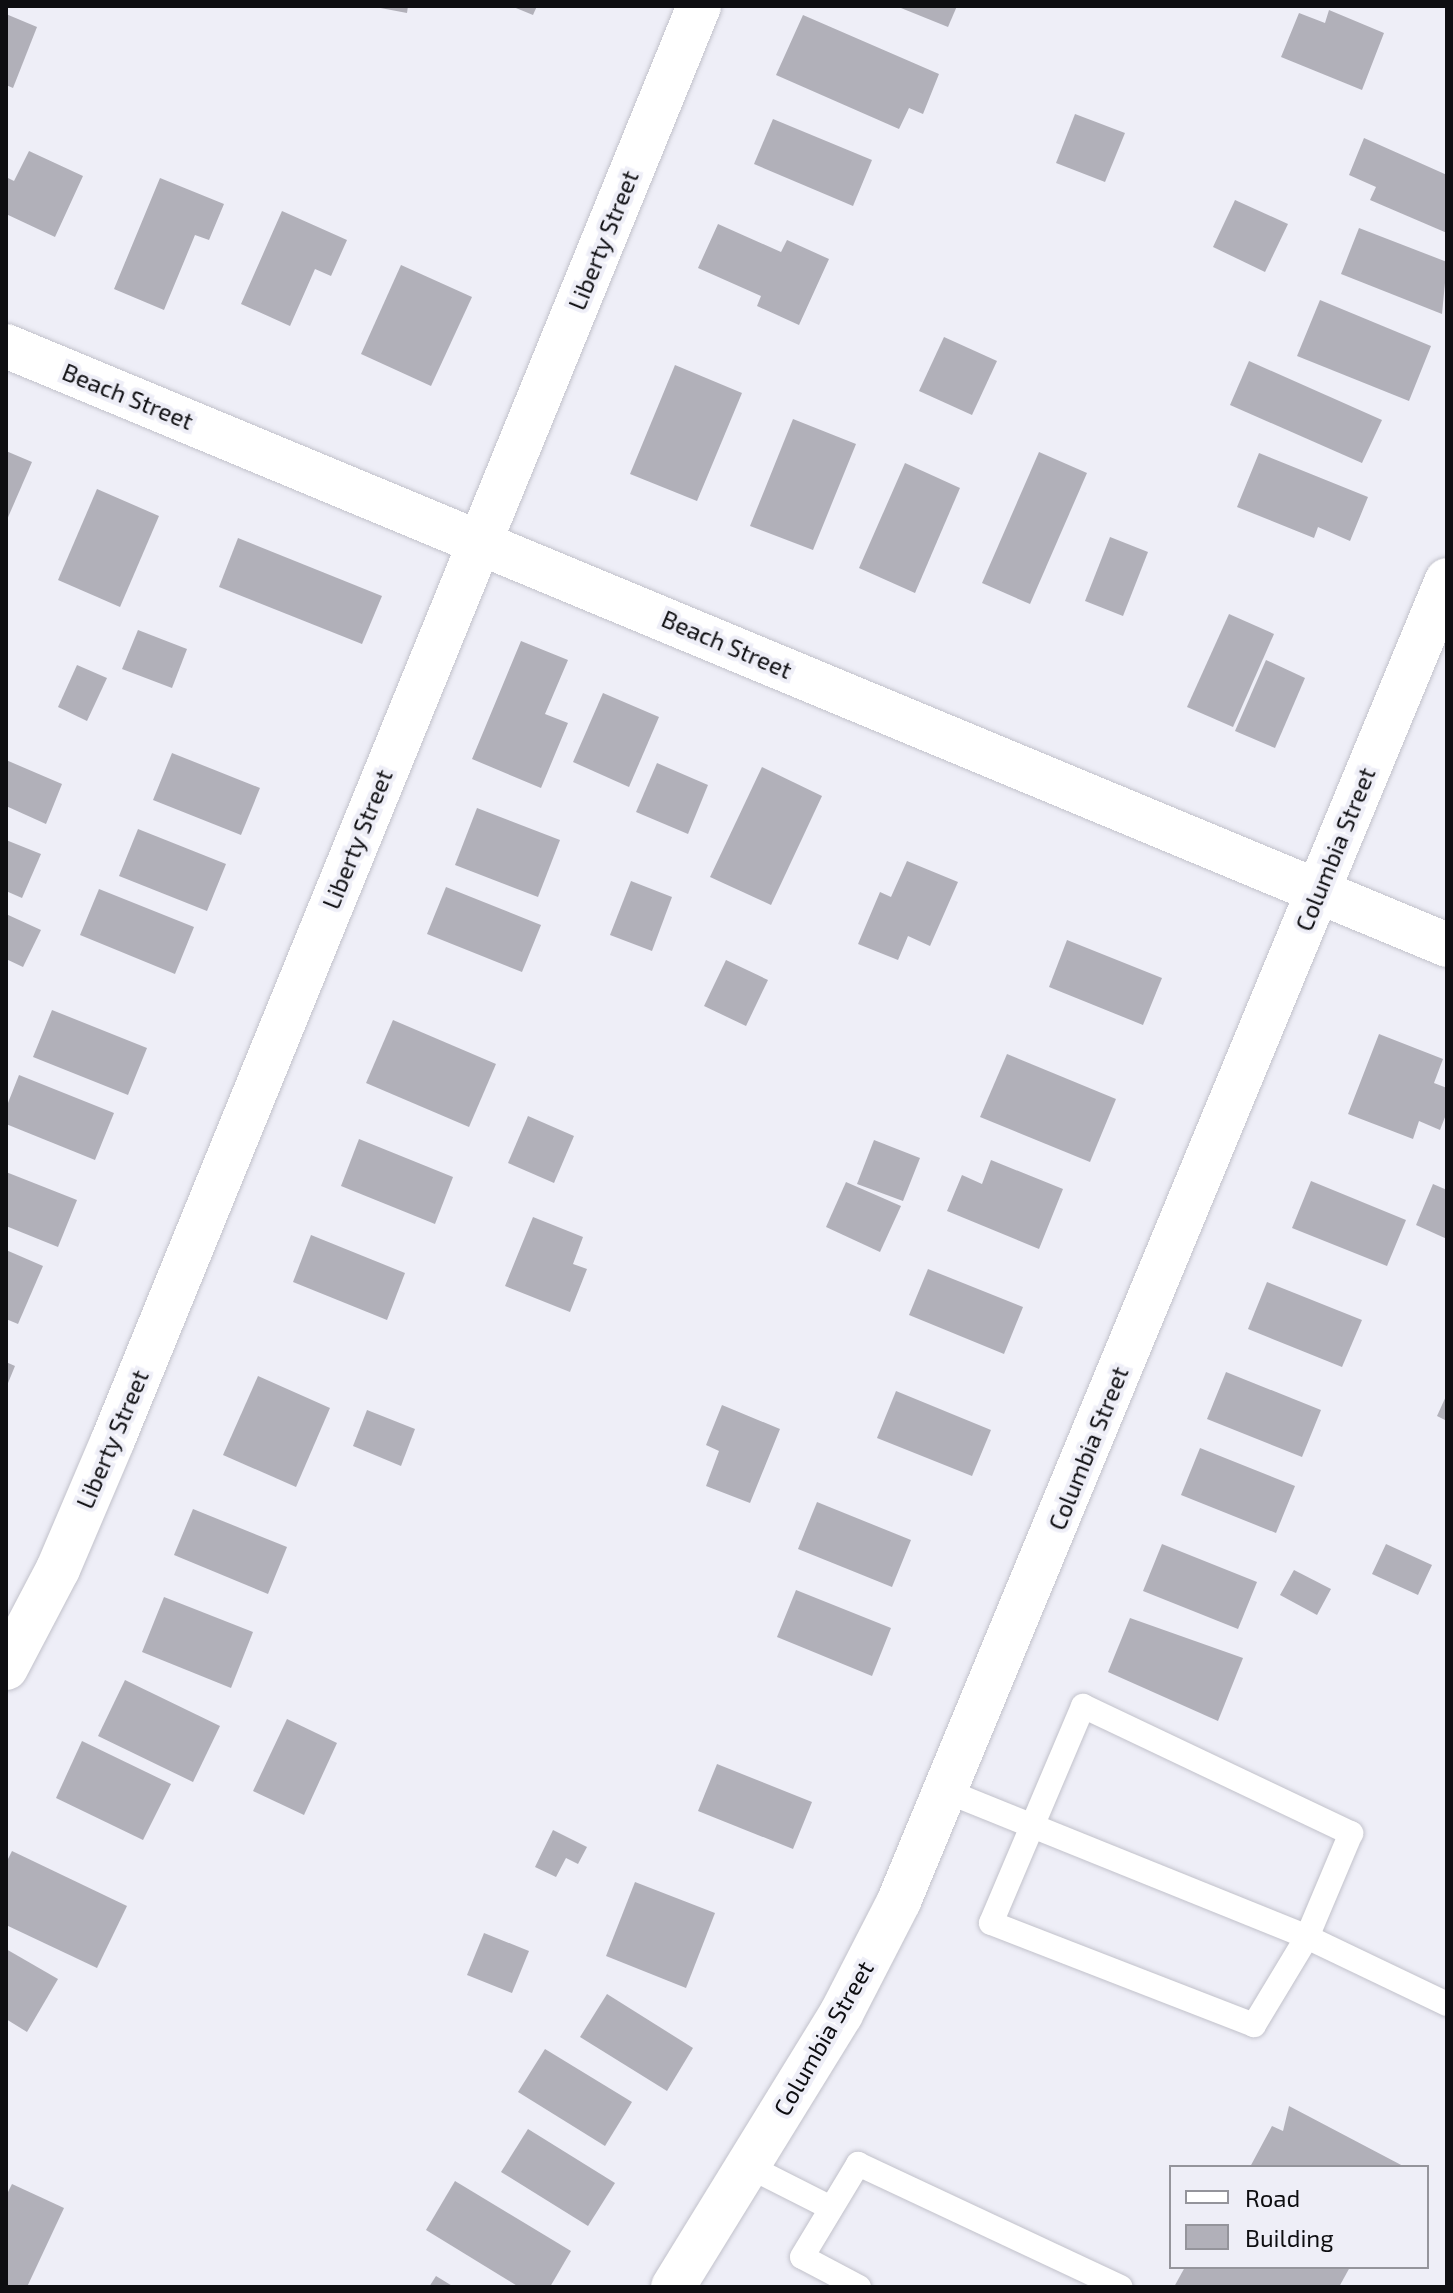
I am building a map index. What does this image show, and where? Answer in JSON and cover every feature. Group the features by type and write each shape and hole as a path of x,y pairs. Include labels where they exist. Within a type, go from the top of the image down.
{"street":[{"name":"Liberty Street","path":"6,1668 58,1569 113,1440 699,6"},
{"name":"Beach Street","path":"6,346 1447,945"},
{"name":"Columbia Street","path":"673,2287 841,2014 946,1791 1447,580"}],"lane":[{"path":"1083,1706 1351,1833 1307,1937 1254,2025 991,1923 1083,1706"},
{"path":"946,1791 1307,1937 1447,2004"},
{"path":"859,2287 802,2257 858,2164 1121,2287"},
{"path":"748,2166 831,2208"}],"building":[{"path":"370,6 408,6 407,13"},
{"path":"511,6 537,6 533,15"},
{"path":"896,6 957,6 948,27"},
{"path":"1329,10 1384,33 1362,90 1281,57 1299,13 1325,23"},
{"path":"6,14 37,27 13,88 6,85"},
{"path":"803,15 939,74 923,114 909,108 899,129 776,75"},
{"path":"1075,114 1125,133 1105,182 1056,163"},
{"path":"773,119 872,160 853,206 754,164"},
{"path":"1364,138 1447,175 1447,233 1370,200 1376,187 1349,175"},
{"path":"29,151 83,176 55,237 6,214 6,177 14,181"},
{"path":"160,178 224,204 209,240 195,235 164,310 114,289"},
{"path":"1235,200 1288,224 1265,272 1213,247"},
{"path":"282,211 347,240 331,276 315,269 290,326 241,304"},
{"path":"718,224 781,252 787,240 829,259 799,325 757,306 761,296 698,268"},
{"path":"1359,228 1447,262 1442,314 1341,274"},
{"path":"401,265 472,297 431,386 361,354"},
{"path":"1320,300 1431,346 1409,401 1297,356"},
{"path":"944,337 997,361 972,415 919,391"},
{"path":"1249,361 1382,420 1362,463 1230,405"},
{"path":"675,365 742,393 697,501 630,474"},
{"path":"793,419 856,444 813,550 750,526"},
{"path":"6,451 32,462 6,522"},
{"path":"1039,452 1087,473 1030,604 982,583"},
{"path":"1259,453 1368,497 1350,541 1318,527 1314,538 1237,507"},
{"path":"905,463 960,488 915,593 859,568"},
{"path":"97,489 159,516 120,607 58,580"},
{"path":"1110,537 1148,552 1123,616 1085,601"},
{"path":"238,538 382,596 362,644 219,587"},
{"path":"1229,614 1274,634 1233,727 1187,707"},
{"path":"138,630 187,649 172,688 122,669"},
{"path":"521,641 568,660 545,714 568,723 541,788 472,759"},
{"path":"1266,660 1305,678 1275,748 1235,731"},
{"path":"77,665 107,678 87,721 58,707"},
{"path":"603,693 659,717 629,787 573,762"},
{"path":"172,753 260,788 241,835 153,800"},
{"path":"6,760 62,784 46,824 6,806"},
{"path":"657,763 708,785 688,834 636,812"},
{"path":"762,767 822,796 771,905 710,877"},
{"path":"477,808 560,840 538,897 455,865"},
{"path":"138,829 226,864 207,911 119,876"},
{"path":"6,840 41,854 22,898 6,891"},
{"path":"907,861 958,882 930,946 908,936 898,960 858,944 880,892 891,897"},
{"path":"631,881 672,897 652,951 610,935"},
{"path":"446,887 541,925 522,972 427,934"},
{"path":"99,889 194,927 175,974 80,935"},
{"path":"6,914 41,930 23,967 6,959"},
{"path":"1067,940 1162,978 1143,1025 1049,987"},
{"path":"726,960 768,980 746,1026 704,1006"},
{"path":"52,1010 147,1048 128,1095 33,1057"},
{"path":"393,1020 496,1064 469,1127 366,1083"},
{"path":"1379,1034 1443,1059 1434,1083 1447,1088 1447,1112 1440,1130 1419,1121 1413,1139 1348,1114"},
{"path":"1007,1054 1116,1099 1090,1162 980,1117"},
{"path":"19,1075 114,1113 95,1160 6,1124 6,1108"},
{"path":"528,1116 574,1136 554,1183 508,1163"},
{"path":"359,1139 453,1177 435,1224 341,1186"},
{"path":"874,1140 920,1158 903,1201 857,1184"},
{"path":"991,1160 1063,1189 1039,1249 947,1211 962,1175 982,1184"},
{"path":"6,1172 77,1200 58,1247 6,1226"},
{"path":"1311,1181 1406,1220 1387,1266 1292,1228"},
{"path":"846,1182 901,1206 880,1252 826,1227"},
{"path":"1433,1184 1447,1190 1447,1239 1416,1225"},
{"path":"533,1217 583,1237 573,1264 587,1269 570,1312 505,1286"},
{"path":"311,1235 405,1273 387,1320 293,1282"},
{"path":"6,1250 43,1266 18,1324 6,1319"},
{"path":"928,1269 1023,1307 1004,1354 909,1315"},
{"path":"1267,1282 1362,1320 1342,1367 1248,1329"},
{"path":"6,1362 15,1366 6,1388"},
{"path":"1226,1372 1321,1410 1302,1457 1207,1419"},
{"path":"258,1376 330,1408 296,1487 223,1455"},
{"path":"896,1391 991,1430 972,1476 877,1438"},
{"path":"1447,1394 1447,1421 1437,1416"},
{"path":"722,1405 780,1429 750,1503 706,1486 719,1451 706,1445"},
{"path":"367,1410 415,1429 401,1466 353,1446"},
{"path":"1200,1448 1295,1486 1276,1533 1181,1495"},
{"path":"817,1502 911,1540 892,1587 798,1549"},
{"path":"193,1509 287,1547 268,1594 174,1555"},
{"path":"1162,1544 1257,1582 1238,1629 1143,1591"},
{"path":"1386,1544 1432,1565 1418,1595 1372,1574"},
{"path":"1294,1570 1331,1589 1317,1615 1280,1595"},
{"path":"796,1590 891,1628 872,1676 777,1637"},
{"path":"164,1597 253,1632 231,1688 142,1652"},
{"path":"1130,1618 1243,1658 1218,1721 1108,1672"},
{"path":"125,1680 220,1726 193,1782 98,1736"},
{"path":"287,1719 337,1743 304,1815 253,1791"},
{"path":"82,1741 171,1784 143,1840 56,1798"},
{"path":"717,1764 812,1802 793,1849 698,1811"},
{"path":"553,1830 587,1847 578,1864 566,1858 556,1877 535,1867"},
{"path":"12,1851 127,1906 97,1968 6,1925 6,1863"},
{"path":"635,1882 715,1913 686,1988 606,1956"},
{"path":"484,1933 529,1951 512,1993 467,1975"},
{"path":"6,1949 58,1979 27,2032 6,2019"},
{"path":"607,1994 693,2048 667,2091 580,2037"},
{"path":"545,2049 632,2102 605,2146 518,2092"},
{"path":"1289,2106 1401,2165 1251,2165 1272,2126 1283,2131"},
{"path":"528,2129 615,2183 588,2226 501,2172"},
{"path":"455,2181 571,2251 550,2287 519,2287 426,2230"},
{"path":"12,2184 64,2208 27,2287 6,2285 6,2196"},
{"path":"1184,2269 1349,2269 1339,2287 1174,2287"},
{"path":"436,2276 454,2287 429,2287"}]}
